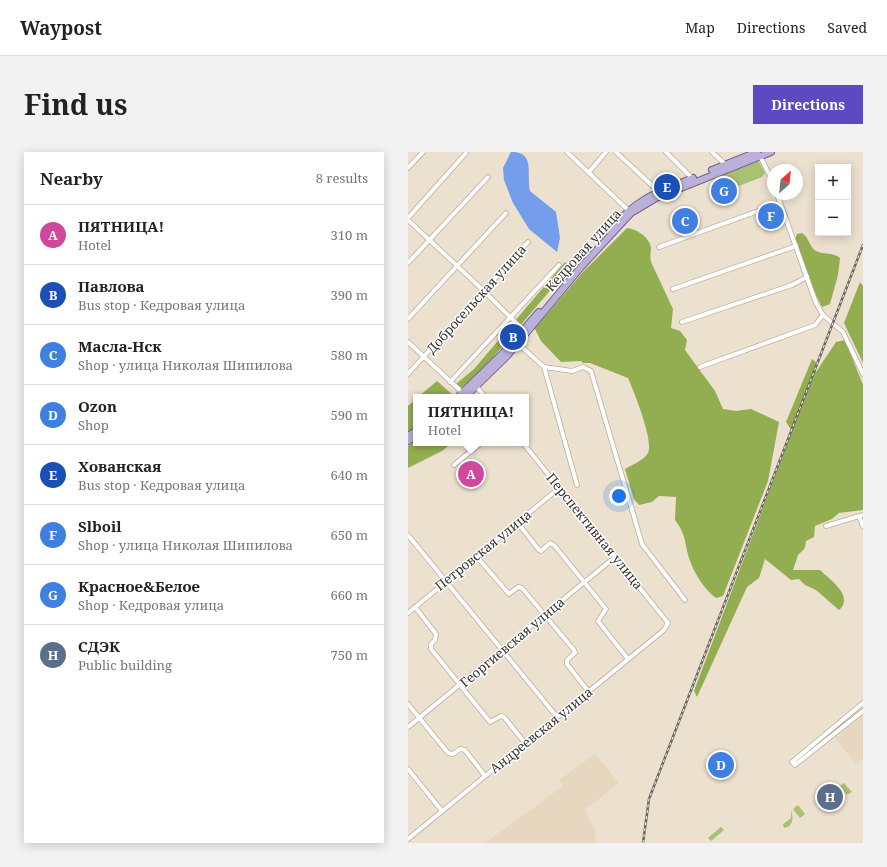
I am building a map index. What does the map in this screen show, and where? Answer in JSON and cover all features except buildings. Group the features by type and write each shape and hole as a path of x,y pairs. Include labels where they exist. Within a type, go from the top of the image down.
{"main road":[{"name":"Кедровая улица","path":"465,394 516,342 628,210 638,202 726,165 759,154 771,152"},
{"name":"Кедровая улица","path":"524,332 631,213 656,198 759,154"}],"street":[{"path":"408,168 423,152"},
{"path":"567,152 628,210"},
{"path":"589,172 606,152"},
{"path":"616,152 659,192"},
{"path":"666,152 686,170 692,178"},
{"path":"712,152 726,165"},
{"path":"466,153 408,219 484,291 524,332"},
{"path":"759,154 767,170"},
{"path":"408,263 488,177"},
{"path":"779,200 816,303 823,315 843,332 863,374"},
{"path":"659,246 780,203"},
{"path":"408,319 506,213"},
{"name":"Добросельская улица","path":"408,374 528,242"},
{"path":"673,289 796,246"},
{"name":"Кедровая улица","path":"450,382 558,265"},
{"path":"682,322 792,285 806,277"},
{"path":"700,367 815,325 823,315"},
{"path":"408,342 461,394"},
{"path":"516,342 544,367 577,485"},
{"path":"544,367 572,371 583,367 591,371 642,544 685,600"},
{"path":"475,385 482,394"},
{"path":"454,465 477,446"},
{"name":"Перспективная улица","path":"525,446 667,619"},
{"name":"Петровская улица","path":"408,613 559,488"},
{"path":"826,526 861,516 863,526"},
{"path":"517,522 539,550 541,551 550,544 554,545 606,609 598,621 628,659"},
{"path":"408,535 557,717"},
{"path":"476,556 507,592 511,593 520,586 574,650 575,653 567,660 567,664 588,691"},
{"name":"Георгиевская улица","path":"408,727 616,556"},
{"path":"415,608 436,634 436,640 431,644 431,649 459,686 490,722 501,716 504,717 525,743"},
{"name":"Андреевская улица","path":"408,839 664,630 668,623 667,619"},
{"path":"408,704 448,753 453,754 460,749 465,750 485,776"},
{"path":"863,704 792,762 795,765 863,711"},
{"path":"408,769 442,811"}],"shaded area":[{"path":"863,715 863,758 856,764 835,738"},
{"path":"595,754 619,783 585,810 595,830 595,843 485,843 563,786 559,780"}],"green space":[{"path":"757,161 760,163 765,173 762,177 739,186 723,174"},
{"path":"627,228 642,234 648,240 651,248 651,262 673,309 671,328 680,331 687,340 685,350 715,391 723,409 736,411 751,409 779,422 768,481 723,596 716,598 698,578 693,568 684,537 675,520 676,497 659,496 652,502 639,505 634,499 625,469 644,458 648,453 649,447 646,428 628,378 590,363 583,363 581,361 561,362 541,341 534,327 582,273"},
{"path":"802,233 816,251 840,258 838,275 830,304 822,307 814,291 795,239 797,234"},
{"path":"565,262 570,267 479,374 461,388 456,384 474,369"},
{"path":"860,282 863,286 863,363 844,323"},
{"path":"845,340 863,385 863,510 839,513 832,519 815,526 814,537 806,541 805,548 798,555 793,570 820,570 839,588 844,599 843,605 839,610 816,590 805,585 799,579 791,580 765,559 759,578 747,587 697,697 694,691 792,431 786,422 812,359 816,362 816,372 836,342"},
{"path":"437,381 452,394 422,394"},
{"path":"413,402 413,430 408,433 408,406"},
{"path":"413,443 413,446 448,446 442,451 408,468 408,446"},
{"path":"844,783 852,792 847,795 840,786"},
{"path":"798,805 805,814 800,818 793,809"},
{"path":"791,811 792,822 789,826 784,828 783,824 791,818"},
{"path":"721,827 724,830 711,841 708,838"}],"water":[{"path":"511,152 519,153 527,160 530,191 556,212 560,238 557,252 529,229 513,203 504,180 503,168"}],"railway":[{"path":"643,843 649,799 863,245"}],"place":[{"name":"Хованская","path":"667,187"},
{"name":"Красное&Белое","path":"724,191"},
{"name":"Slboil","path":"771,216"},
{"name":"Масла-Нск","path":"685,221"},
{"name":"Павлова","path":"513,337"},
{"name":"ПЯТНИЦА!","path":"471,474"},
{"name":"Ozon","path":"721,765"},
{"name":"СДЭК","path":"830,797"}]}
